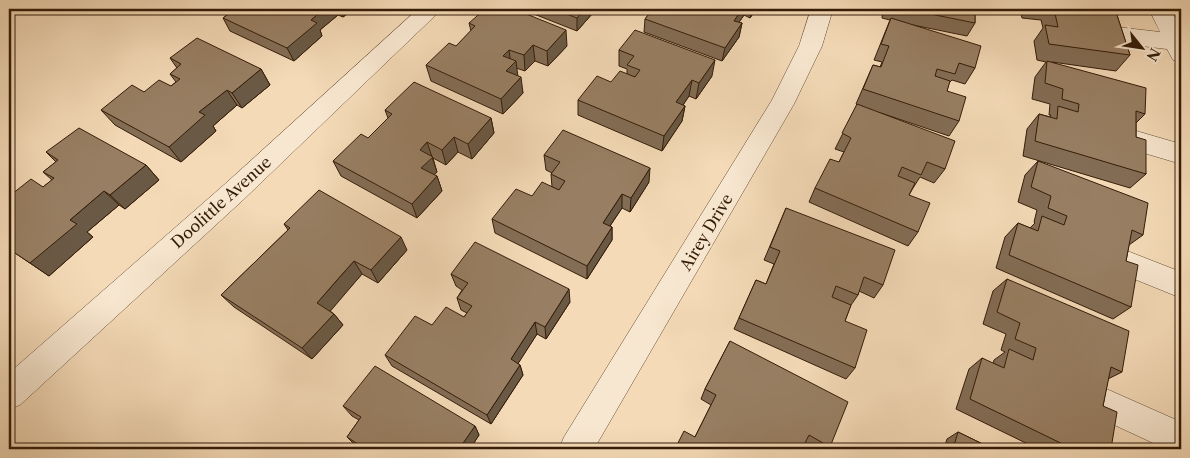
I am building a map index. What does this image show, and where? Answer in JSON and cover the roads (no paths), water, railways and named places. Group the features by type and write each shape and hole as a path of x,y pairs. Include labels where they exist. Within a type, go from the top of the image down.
{"street":[{"name":"Doolittle Avenue","path":"9,394 234,192 431,9"},
{"name":"Airey Drive","path":"576,449 782,104 810,48 820,22 822,9"},
{"path":"1160,9 1179,49"},
{"path":"1108,34 1179,49"},
{"path":"1126,138 1181,154"},
{"path":"1117,260 1181,285"},
{"path":"1093,399 1181,439"}]}
